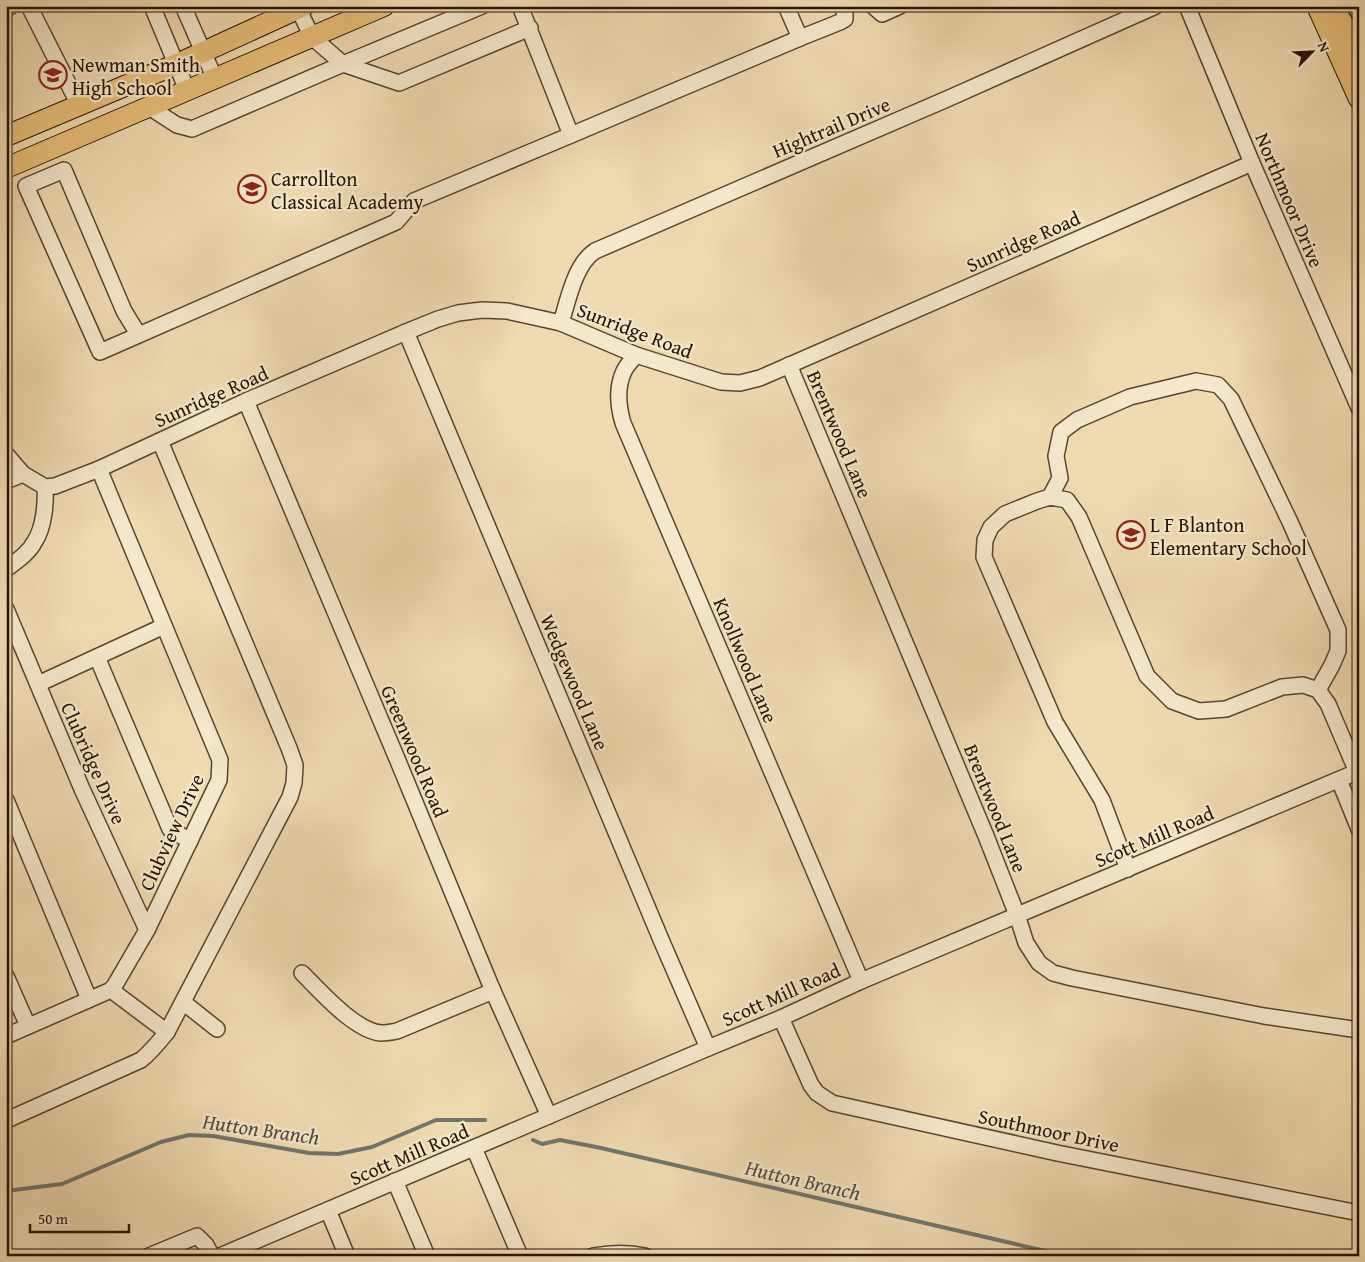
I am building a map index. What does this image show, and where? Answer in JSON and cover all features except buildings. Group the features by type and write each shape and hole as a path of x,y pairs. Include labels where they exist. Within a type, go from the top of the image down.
{"highway":[{"path":"1331,6 1359,51"}],"main road":[{"path":"11,166 384,6"},
{"path":"1317,6 1359,99"},
{"path":"6,136 177,64 300,7"}],"street":[{"path":"6,9 12,6"},
{"path":"30,6 78,106"},
{"path":"152,6 188,90"},
{"path":"182,6 215,79"},
{"path":"149,107 177,125 192,129 482,6"},
{"path":"520,6 571,135"},
{"path":"11,166 26,186 100,352 396,222 414,201 840,22 844,19 845,14 842,6"},
{"path":"873,6 882,14 900,6"},
{"name":"Hightrail Drive","path":"561,323 578,270 595,251 938,103 1156,6"},
{"name":"Northmoor Drive","path":"1187,6 1252,163 1359,408"},
{"path":"300,7 312,37 343,64 399,83 530,28"},
{"path":"791,8 800,38"},
{"path":"66,143 64,170 124,311 138,334"},
{"name":"Sunridge Road","path":"45,487 55,486 99,469 246,401 406,332 458,313 482,310 507,311 561,323 636,355 721,382 740,383 760,378 1252,163"},
{"path":"26,186 64,170"},
{"name":"Wedgewood Lane","path":"406,332 708,1048"},
{"name":"Knollwood Lane","path":"636,355 624,372 618,389 618,406 623,422 862,981"},
{"name":"Brentwood Lane","path":"790,365 929,696 1017,915 1026,943 1039,963 1054,973 1264,1016 1359,1030"},
{"path":"1050,497 1060,478 1056,456 1062,432 1077,420 1130,397 1196,381 1218,385 1231,399 1290,522 1338,630 1338,651 1318,690"},
{"name":"Greenwood Road","path":"246,401 493,991 549,1116"},
{"path":"6,1119 141,1060 151,1052 167,1032 183,1002 290,797 294,782 295,765 286,739 160,441"},
{"path":"6,454 22,474 45,487 46,498 42,522 36,541 6,569"},
{"name":"Clubview Drive","path":"99,469 220,760 219,780 147,930 111,990"},
{"path":"6,482 22,474"},
{"path":"1128,869 1102,800 1055,722 984,557 985,540 991,527 1005,514 1037,500 1050,497 1067,500 1079,517 1147,676 1172,701 1199,711 1226,709 1282,687 1303,685 1318,690 1328,704 1358,771"},
{"name":"Clubridge Drive","path":"6,610 82,789 147,930"},
{"path":"38,684 164,626"},
{"path":"97,657 170,830 190,841"},
{"name":"Scott Mill Road","path":"220,1256 1358,771"},
{"path":"1339,780 1359,829"},
{"path":"6,800 90,999"},
{"path":"302,973 324,996 356,1023 381,1033 397,1031 493,991"},
{"path":"6,976 28,1026"},
{"path":"6,1036 111,990 167,1032"},
{"path":"183,1002 216,1029"},
{"name":"Southmoor Drive","path":"781,1018 811,1085 817,1093 832,1103 1066,1154 1359,1213"},
{"path":"474,1148 520,1256"},
{"path":"395,1181 427,1256"},
{"path":"328,1210 347,1256"},
{"path":"149,1256 196,1236 206,1245 212,1256"},
{"path":"593,1256 612,1253 645,1256"}],"waterway":[{"name":"Hutton Branch","path":"6,1191 62,1184 161,1142 189,1135 213,1136 309,1153 338,1154 372,1147 436,1120 485,1120"},
{"name":"Hutton Branch","path":"533,1140 542,1144 560,1140 601,1148 1067,1256"}],"place":[{"name":"Newman Smith High School","path":"53,75"},
{"name":"Carrollton Classical Academy","path":"252,189"},
{"name":"L F Blanton Elementary School","path":"1131,535"}]}
